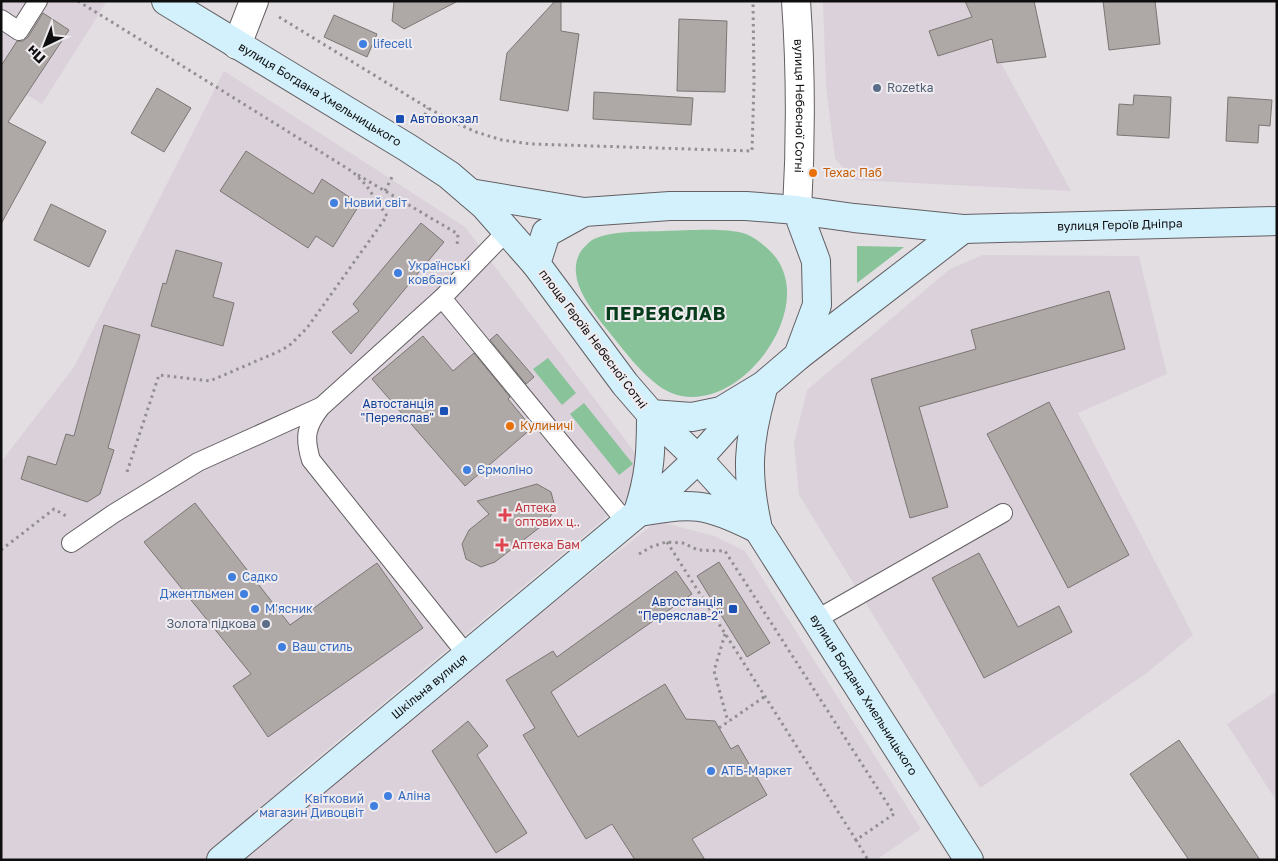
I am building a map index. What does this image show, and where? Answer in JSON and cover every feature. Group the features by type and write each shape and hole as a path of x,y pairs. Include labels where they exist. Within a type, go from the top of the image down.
{"main road":[{"name":"вулиця Богдана Хмельницького","path":"166,1 408,148 450,176 484,205 536,264"},
{"path":"470,193 584,212"},
{"name":"площа Героїв Небесної Сотні","path":"670,206 746,206 797,210 816,261 817,305 798,356 764,385 721,411 706,415 692,417 651,414 625,384 536,264 546,233 584,212 670,206"},
{"name":"вулиця Героїв Дніпра","path":"797,210 963,229 1277,221"},
{"path":"798,356 963,229"},
{"name":"вулиця Богдана Хмельницького","path":"758,529 749,474 754,419 764,385"},
{"name":"Шкільна вулиця","path":"222,860 676,481 764,385"},
{"name":"вулиця Богдана Хмельницького","path":"651,414 698,459 739,504 758,529 969,860"},
{"path":"632,517 644,492 651,458 651,414"},
{"path":"632,517 672,506 700,506 728,515 758,529"}],"street":[{"name":"вулиця Небесної Сотні","path":"796,1 800,60 800,167 797,210"},
{"path":"237,45 254,2"}],"lane":[{"path":"1,19 20,31 38,1"},
{"path":"467,655 311,460 307,446 307,432 312,418 321,407 442,298 508,230"},
{"path":"442,298 632,517"},
{"path":"71,543 113,514 198,462 321,407"},
{"path":"817,619 1003,513"}],"path":[{"path":"78,1 353,172 366,185 387,216 307,328 291,344 210,381 159,375 113,514"},
{"path":"254,2 428,108 476,132 502,140 531,144 752,151 753,1"},
{"path":"1,550 54,509 91,530"},
{"path":"666,542 868,860"},
{"path":"633,558 651,547 666,542 683,543 698,550 725,551 894,814 856,840"},
{"path":"725,633 714,671 728,722"},
{"path":"719,728 764,697"}],"shaded area":[{"path":"1,1 107,1 42,104 19,90 1,116"},
{"path":"823,1 967,1 1071,191 855,180 835,159 826,87"},
{"path":"224,71 465,227 639,458 627,500 292,779 307,797 657,521 714,536 745,551 921,829 876,860 6,860 1,855 1,462 74,367"},
{"path":"983,255 1139,256 1167,374 1078,413 1193,635 1148,672 980,788 799,495 794,443 807,390 950,269"},
{"path":"1277,691 1277,802 1227,724"}],"green space":[{"path":"716,230 746,234 755,238 768,249 782,269 787,293 783,317 773,341 757,363 737,381 715,393 687,397 671,393 658,385 627,355 584,297 576,274 577,262 581,251 586,245 592,240 608,235 636,232"},
{"path":"857,246 904,247 857,283"},
{"path":"548,358 576,393 562,405 533,369"},
{"path":"584,403 633,464 619,475 570,414"}],"building":[{"path":"394,1 458,1 404,29 392,21"},
{"path":"555,1 561,1 561,31 579,34 568,111 500,100 507,53"},
{"path":"965,1 1034,1 1046,57 997,63 992,39 938,56 929,31 972,17"},
{"path":"1103,1 1155,1 1160,44 1109,50"},
{"path":"43,13 69,30 8,122 46,142 1,224 1,66 17,41 23,41 28,37"},
{"path":"334,15 377,34 367,57 324,37"},
{"path":"679,19 727,21 725,92 677,91"},
{"path":"157,88 191,108 164,152 131,133"},
{"path":"594,92 693,98 691,125 593,119"},
{"path":"1134,95 1171,97 1169,138 1117,135 1119,104 1133,105"},
{"path":"1228,97 1272,100 1270,126 1259,125 1258,143 1226,141"},
{"path":"246,151 313,194 322,179 360,204 333,247 316,236 308,248 220,191"},
{"path":"51,204 106,231 89,267 34,240"},
{"name":"Українські ковбаси","path":"421,223 444,242 351,354 332,332 359,311 353,304"},
{"path":"176,250 222,263 213,297 234,303 223,346 151,326 163,283 166,284"},
{"path":"1109,291 1125,349 919,407 948,507 910,518 871,379 976,349 971,330"},
{"path":"104,325 140,335 108,448 114,450 100,494 87,502 21,479 28,456 56,465 66,434 74,436"},
{"path":"497,334 534,377 526,384 490,340"},
{"name":"Автостанція \"Переяслав\"","path":"423,336 453,371 474,353 510,397 508,399 532,428 465,486 372,379"},
{"path":"1049,402 1129,555 1068,588 987,434"},
{"path":"537,484 551,492 555,507 548,521 495,562 481,567 466,559 462,544 469,530 489,514 477,501"},
{"path":"195,503 290,625 377,563 423,628 268,737 233,686 251,674 144,542"},
{"path":"979,553 1018,627 1059,606 1072,632 984,678 932,578"},
{"name":"Автостанція \"Переяслав-2\"","path":"719,562 770,643 747,657 697,576"},
{"path":"676,571 692,594 551,692 578,737 665,684 686,719 715,721 731,749 738,745 767,795 692,839 705,860 635,860 612,824 586,839 523,735 535,728 506,680 553,651 557,657"},
{"path":"468,721 488,746 477,755 527,833 496,853 432,751"},
{"path":"1179,740 1260,860 1189,860 1130,774"}],"place":[{"name":"lifecell","path":"363,44"},
{"name":"Rozetka","path":"877,88"},
{"name":"Автовокзал","path":"400,119"},
{"name":"Техас Паб","path":"813,173"},
{"name":"Новий світ","path":"334,203"},
{"name":"Українські ковбаси","path":"398,273"},
{"name":"Автостанція \"Переяслав\"","path":"444,411"},
{"name":"Кулиничі","path":"510,426"},
{"name":"Єрмоліно","path":"467,470"},
{"name":"Аптека оптових ц‥","path":"505,515"},
{"name":"Аптека Бам","path":"502,545"},
{"name":"Садко","path":"232,577"},
{"name":"Джентльмен","path":"244,594"},
{"name":"М'ясник","path":"255,609"},
{"name":"Автостанція \"Переяслав-2\"","path":"733,609"},
{"name":"Золота підкова","path":"266,624"},
{"name":"Ваш стиль","path":"282,647"},
{"name":"АТБ-Маркет","path":"711,771"},
{"name":"Аліна","path":"388,796"},
{"name":"Квітковий магазин Дивоцвіт","path":"374,806"}],"district":[{"name":"ПЕРЕЯСЛАВ","path":"666,314"}]}
